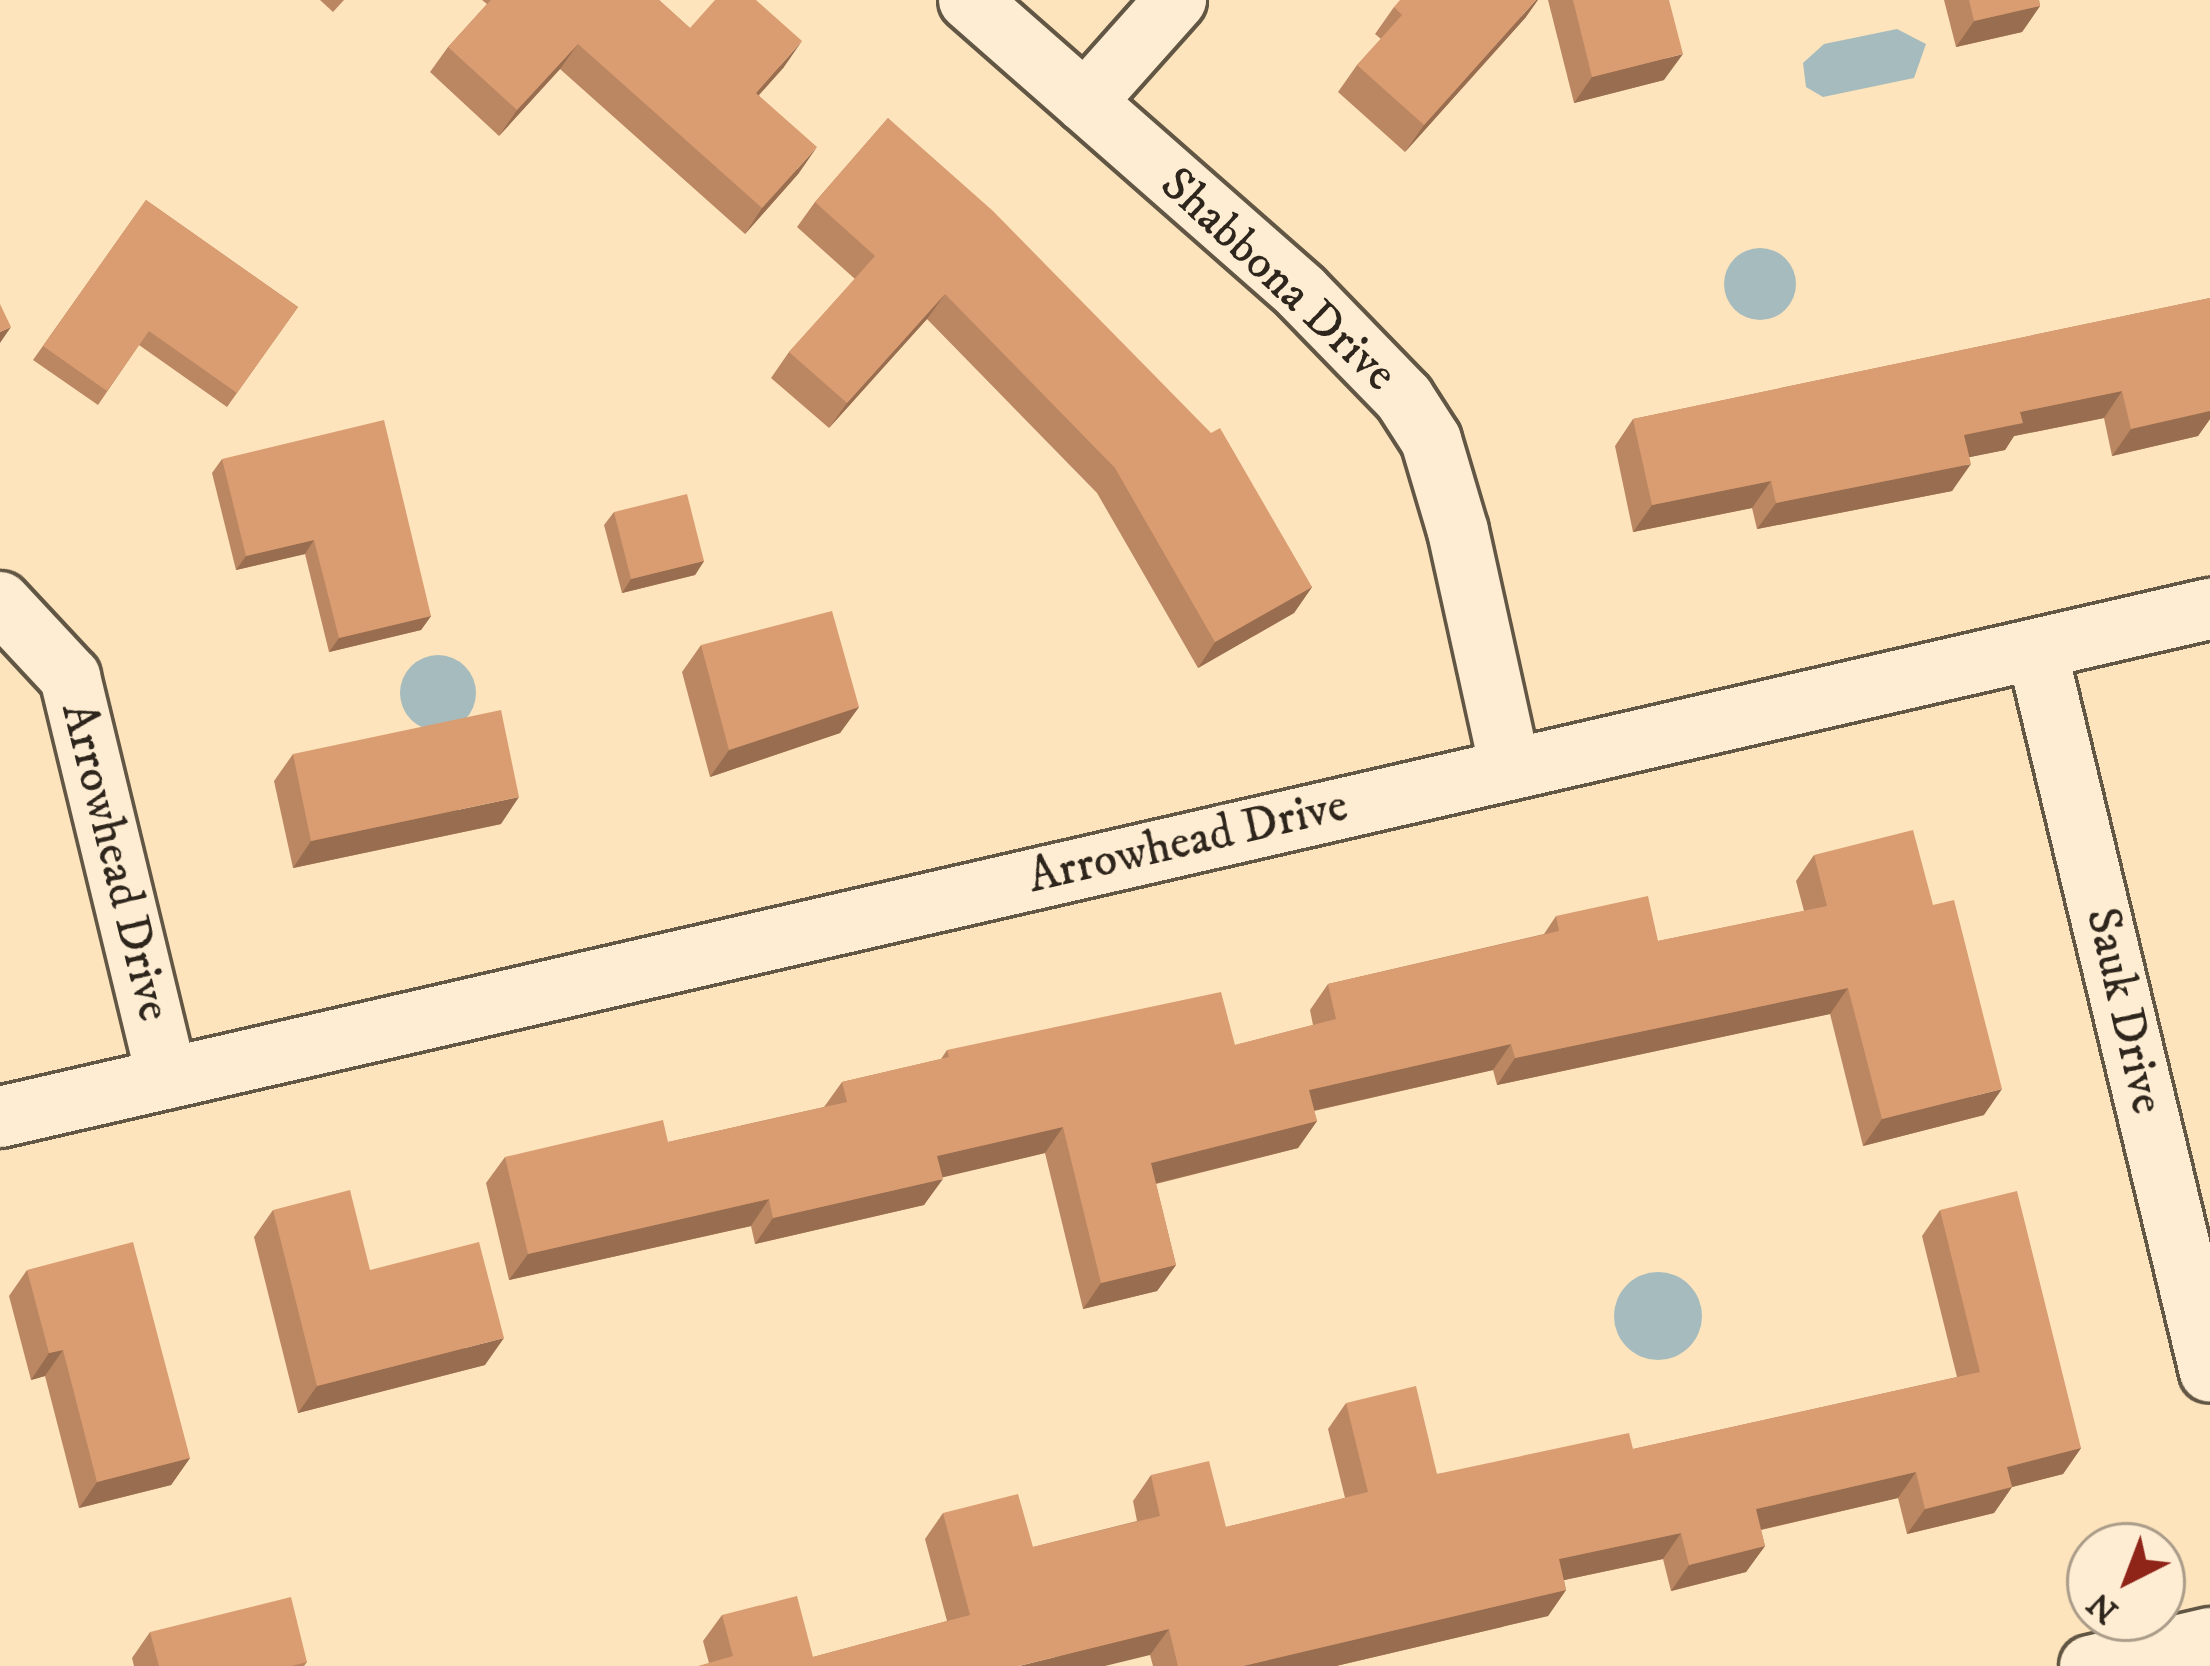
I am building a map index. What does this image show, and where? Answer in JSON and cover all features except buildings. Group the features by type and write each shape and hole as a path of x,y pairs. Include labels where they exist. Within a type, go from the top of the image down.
{"street":[{"name":"Shabbona Drive","path":"969,0 1373,360 1431,440 1510,768"},
{"path":"1085,102 1176,0"},
{"name":"Arrowhead Drive","path":"0,602 70,676 167,1078"},
{"name":"Arrowhead Drive","path":"0,1117 2210,609"},
{"name":"Sauk Drive","path":"2037,651 2210,1372"},
{"path":"2090,1666 2210,1638"}],"shaded area":[{"path":"1897,29 1926,44 1914,78 1823,97 1806,87 1803,63 1824,44"},
{"path":"1760,248 1785,259 1796,284 1785,309 1760,320 1735,309 1724,284 1735,259"},
{"path":"438,655 465,666 476,693 465,720 438,731 411,720 400,693 411,666"},
{"path":"1658,1272 1689,1285 1702,1316 1689,1347 1658,1360 1627,1347 1614,1316 1627,1285"}]}
